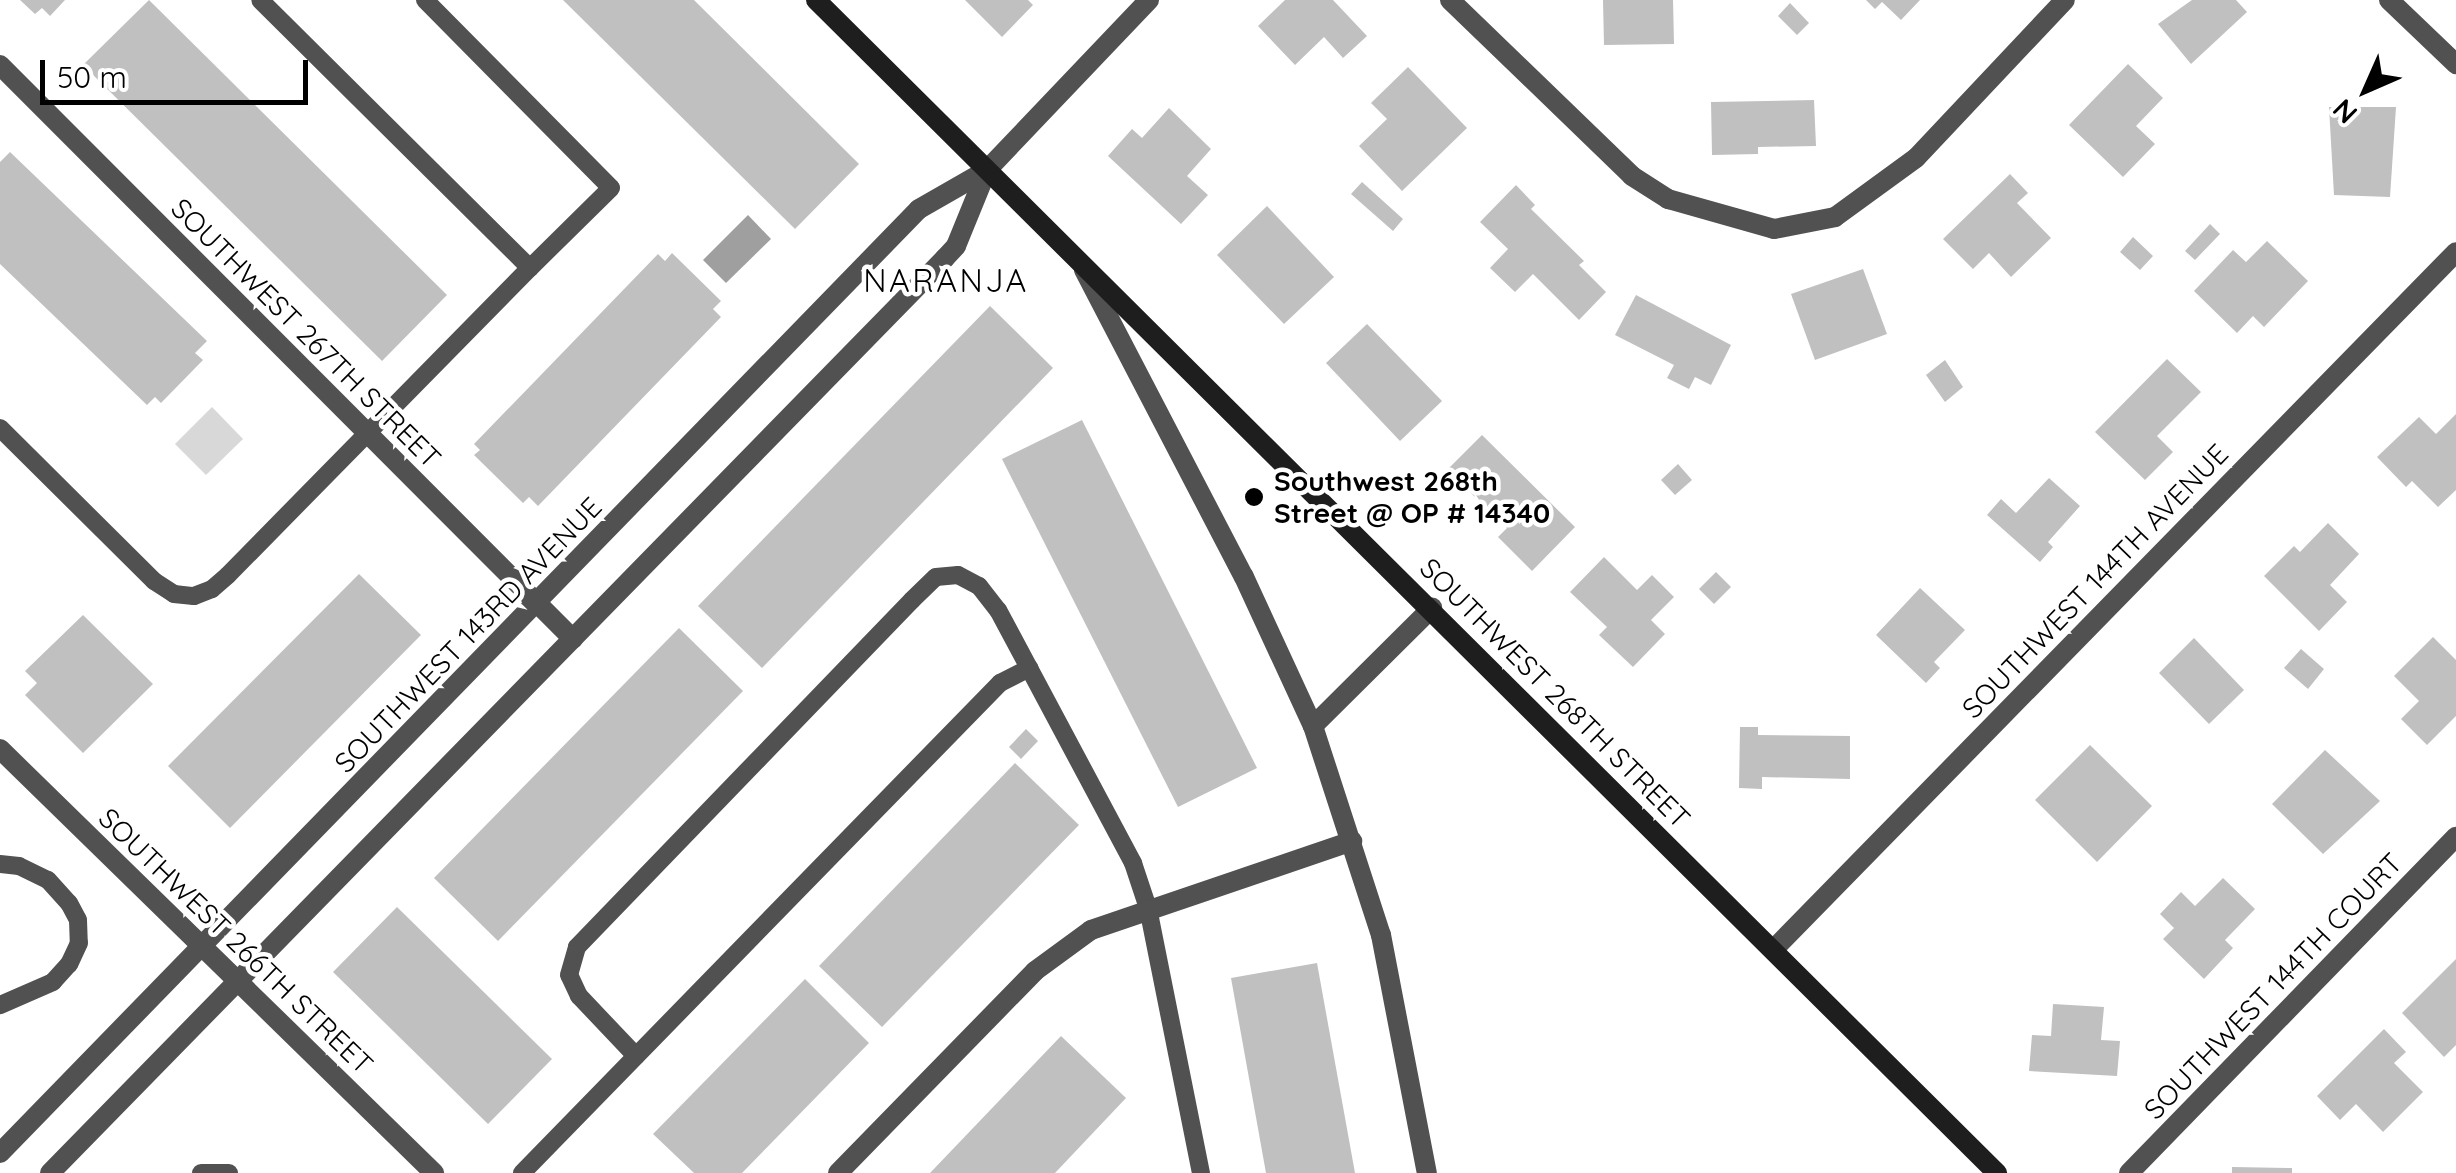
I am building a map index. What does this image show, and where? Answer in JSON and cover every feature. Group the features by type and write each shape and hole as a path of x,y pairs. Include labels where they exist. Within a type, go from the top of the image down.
{"main road":[{"name":"SOUTHWEST 268TH STREET","path":"816,0 1997,1173"}],"street":[{"name":"SOUTHWEST 143RD AVENUE","path":"0,1153 920,209 986,170 1149,0"},
{"path":"1450,0 1632,176 1668,199 1774,228 1835,217 1916,158 2065,0"},
{"path":"2389,0 2456,64"},
{"name":"SOUTHWEST 267TH STREET","path":"0,66 573,639"},
{"name":"SOUTHWEST 143RD AVENUE","path":"50,1173 946,258 956,246 986,170"},
{"name":"SOUTHWEST 144TH AVENUE","path":"1774,949 2456,252"},
{"path":"1079,261 1244,577 1312,726 1381,935 1428,1173"},
{"path":"1312,726 1432,608"},
{"name":"SOUTHWEST 266TH STREET","path":"0,749 434,1173"},
{"name":"SOUTHWEST 144TH COURT","path":"2129,1173 2456,837"},
{"path":"838,1173 1035,972 1091,930 1352,841"}],"lane":[{"path":"260,0 530,268"},
{"path":"0,428 154,581 174,594 194,596 212,589 228,575 368,434 610,188 424,0"},
{"path":"636,1056 579,996 569,975 577,947 912,600 936,577 958,575 979,586 998,610 1133,863 1148,908 1200,1170 1180,1173"},
{"path":"522,1173 1000,683 1029,668"},
{"path":"0,864 48,880 78,920 79,943 70,964 53,982 0,1005"},
{"path":"202,1173 229,1173"}],"shaded area":[{"path":"748,215 771,239 726,283 703,260"},
{"path":"212,407 243,439 206,475 175,444"}],"building":[{"path":"20,0 65,0 50,16 42,8 35,14"},
{"path":"149,0 447,295 382,361 83,65"},
{"path":"563,0 694,0 859,164 795,229"},
{"path":"965,0 1028,0 1033,5 1002,37"},
{"path":"1285,0 1333,0 1367,36 1343,58 1324,37 1295,65 1258,26"},
{"path":"1603,0 1673,0 1674,44 1604,45"},
{"path":"1866,0 1920,0 1901,20 1882,2 1875,9"},
{"path":"2192,0 2236,0 2247,12 2191,64 2158,24"},
{"path":"1790,3 1809,23 1797,35 1778,16"},
{"path":"2128,64 2163,98 2136,126 2155,144 2123,177 2069,125"},
{"path":"1408,67 1467,128 1402,191 1359,146 1387,119 1371,103"},
{"path":"1814,100 1816,146 1758,147 1758,154 1712,155 1711,102"},
{"path":"2329,107 2396,107 2390,197 2334,195"},
{"path":"1169,108 1211,149 1187,176 1208,195 1181,224 1108,156 1132,129 1142,138"},
{"path":"10,152 207,341 195,353 203,360 161,403 155,397 147,405 0,264 0,162"},
{"path":"2010,174 2028,193 2017,203 2051,238 2011,277 1989,253 1973,269 1943,239"},
{"path":"1362,182 1403,219 1393,231 1351,194"},
{"path":"1516,185 1535,205 1531,209 1584,261 1579,265 1606,292 1579,320 1533,274 1515,292 1490,268 1508,249 1480,222"},
{"path":"1267,206 1334,277 1284,324 1217,255"},
{"path":"2210,224 2220,234 2195,260 2185,251"},
{"path":"2133,237 2153,256 2140,270 2120,252"},
{"path":"2267,241 2308,281 2264,327 2253,316 2237,333 2194,291 2233,250 2246,262"},
{"path":"672,253 721,301 713,309 721,317 538,506 529,497 523,503 474,455 480,450 474,444 658,254 665,261"},
{"path":"1863,269 1887,334 1815,360 1791,294"},
{"path":"1636,295 1731,345 1711,385 1695,377 1689,389 1667,378 1674,365 1615,335"},
{"path":"990,306 1053,368 762,668 698,606"},
{"path":"1367,324 1442,401 1400,441 1326,363"},
{"path":"2167,359 2201,392 2157,436 2173,452 2145,480 2095,432"},
{"path":"1945,360 1963,387 1945,402 1926,375"},
{"path":"2456,414 2456,490 2438,507 2412,481 2406,487 2377,457 2419,417 2436,434"},
{"path":"1082,420 1257,768 1178,807 1002,459"},
{"path":"1482,435 1575,527 1532,571 1498,537 1507,528 1447,470"},
{"path":"1678,464 1692,480 1675,495 1661,480"},
{"path":"2049,478 2080,506 2048,542 2053,547 2040,562 1987,515 2001,499 2016,513"},
{"path":"2328,523 2359,554 2330,585 2347,602 2319,631 2264,576 2294,546 2300,552"},
{"path":"1604,557 1637,590 1652,575 1674,597 1651,620 1665,634 1633,667 1599,635 1607,627 1570,592"},
{"path":"1716,572 1731,587 1714,604 1699,589"},
{"path":"359,574 421,635 230,828 168,766"},
{"path":"1920,588 1965,630 1934,662 1940,668 1926,683 1876,635"},
{"path":"83,615 153,684 83,753 25,695 37,683 25,671"},
{"path":"679,628 743,691 498,941 434,878"},
{"path":"2433,637 2456,660 2456,716 2427,745 2401,719 2419,701 2394,676"},
{"path":"2194,638 2244,690 2209,724 2159,673"},
{"path":"2301,649 2324,669 2308,689 2284,668"},
{"path":"1740,727 1758,727 1758,735 1850,736 1850,779 1762,777 1762,789 1739,788"},
{"path":"1026,729 1038,741 1021,759 1009,747"},
{"path":"2090,745 2152,806 2097,862 2035,800"},
{"path":"2325,750 2380,801 2323,854 2272,804"},
{"path":"1015,763 1079,825 882,1027 819,966"},
{"path":"2223,878 2255,909 2225,940 2233,948 2204,979 2163,939 2174,928 2160,914 2181,892 2195,906"},
{"path":"397,907 552,1059 488,1124 333,972"},
{"path":"2456,959 2456,1045 2444,1057 2402,1013"},
{"path":"1317,963 1355,1173 1266,1173 1231,978"},
{"path":"805,979 869,1043 742,1173 694,1173 653,1134"},
{"path":"2053,1004 2104,1007 2101,1040 2120,1041 2117,1076 2029,1071 2032,1035 2051,1036"},
{"path":"2384,1029 2406,1052 2394,1063 2423,1092 2383,1132 2356,1104 2340,1120 2317,1096"},
{"path":"1061,1036 1126,1098 1055,1173 930,1173"},
{"path":"2232,1167 2292,1168 2292,1173 2232,1173"}],"place":[{"name":"Southwest 268th Street @ OP # 14340","path":"1254,497"}],"district":[{"name":"NARANJA","path":"946,280"}]}
